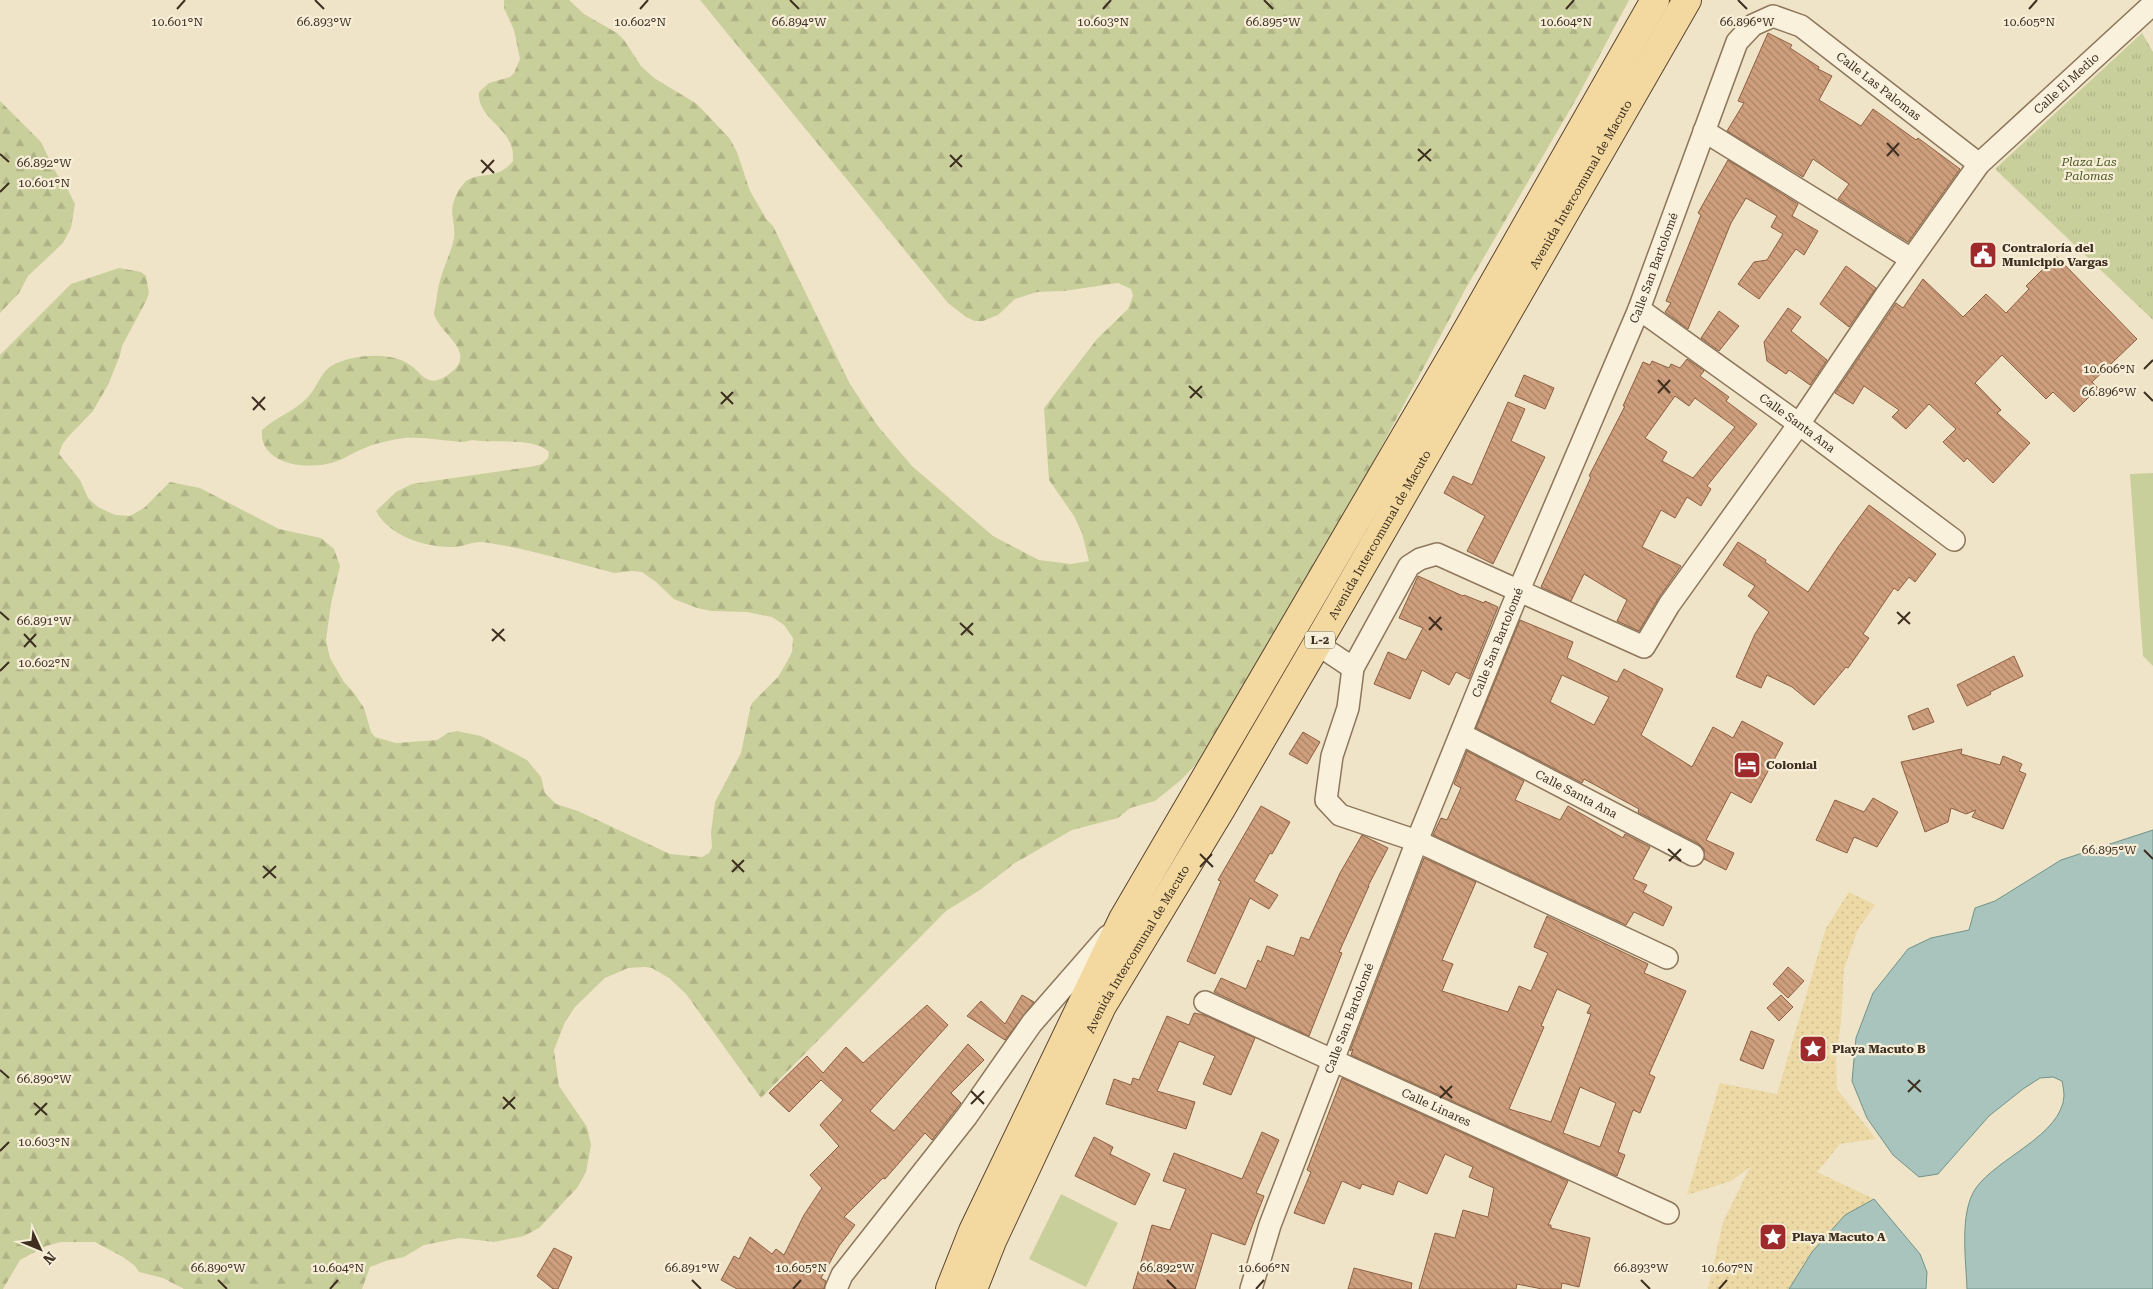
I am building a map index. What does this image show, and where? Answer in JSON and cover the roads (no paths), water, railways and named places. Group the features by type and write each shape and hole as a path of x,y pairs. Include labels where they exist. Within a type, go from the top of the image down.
{"main road":[{"name":"Avenida Intercomunal de Macuto","path":"950,1289 973,1231 1123,919 1453,354 1655,0"},
{"name":"Avenida Intercomunal de Macuto","path":"973,1289 992,1241 1102,1006 1317,644 1687,0"}],"street":[{"name":"Calle El Medio","path":"1519,590 1644,646 1669,605 1799,424 1911,259 1979,164 2153,4"},
{"name":"Calle Las Palomas","path":"1774,16 1801,26 1979,164"},
{"name":"Calle San Bartolomé","path":"1251,1289 1270,1225 1417,841 1519,590 1639,309 1737,42 1753,25 1774,16"},
{"path":"1704,131 1911,259"},
{"name":"Calle Santa Ana","path":"1639,309 1799,424 1954,540"},
{"path":"1519,590 1437,554 1420,559 1409,566 1353,668 1348,708 1332,756 1326,800 1340,815 1417,841 1667,958"},
{"path":"1317,644 1353,668"},
{"name":"Calle Santa Ana","path":"1461,734 1693,855"},
{"path":"836,1289 842,1275 967,1116 1032,1023 1123,919"},
{"name":"Calle Linares","path":"1205,1002 1668,1213"}],"water":[{"path":"2153,830 2153,1289 1967,1289 1965,1223 1971,1198 1976,1188 1986,1177 2041,1134 2052,1123 2061,1110 2064,1096 2062,1081 2053,1077 2040,1078 2023,1089 1989,1116 1938,1174 1919,1177 1893,1155 1867,1118 1852,1081 1856,1038 1873,993 1908,949 1931,938 1969,930 1975,908 1995,901 2061,860"},
{"path":"1874,1199 1920,1254 1927,1272 1926,1289 1789,1289 1812,1252 1845,1215"}],"place":[{"name":"Contraloría del Municipio Vargas","path":"1983,255"},
{"name":"Colonial","path":"1747,765"},
{"name":"Playa Macuto B","path":"1813,1049"},
{"name":"Playa Macuto A","path":"1773,1237"}],"park label":[{"name":"Plaza Las Palomas","path":"2089,169"}]}
